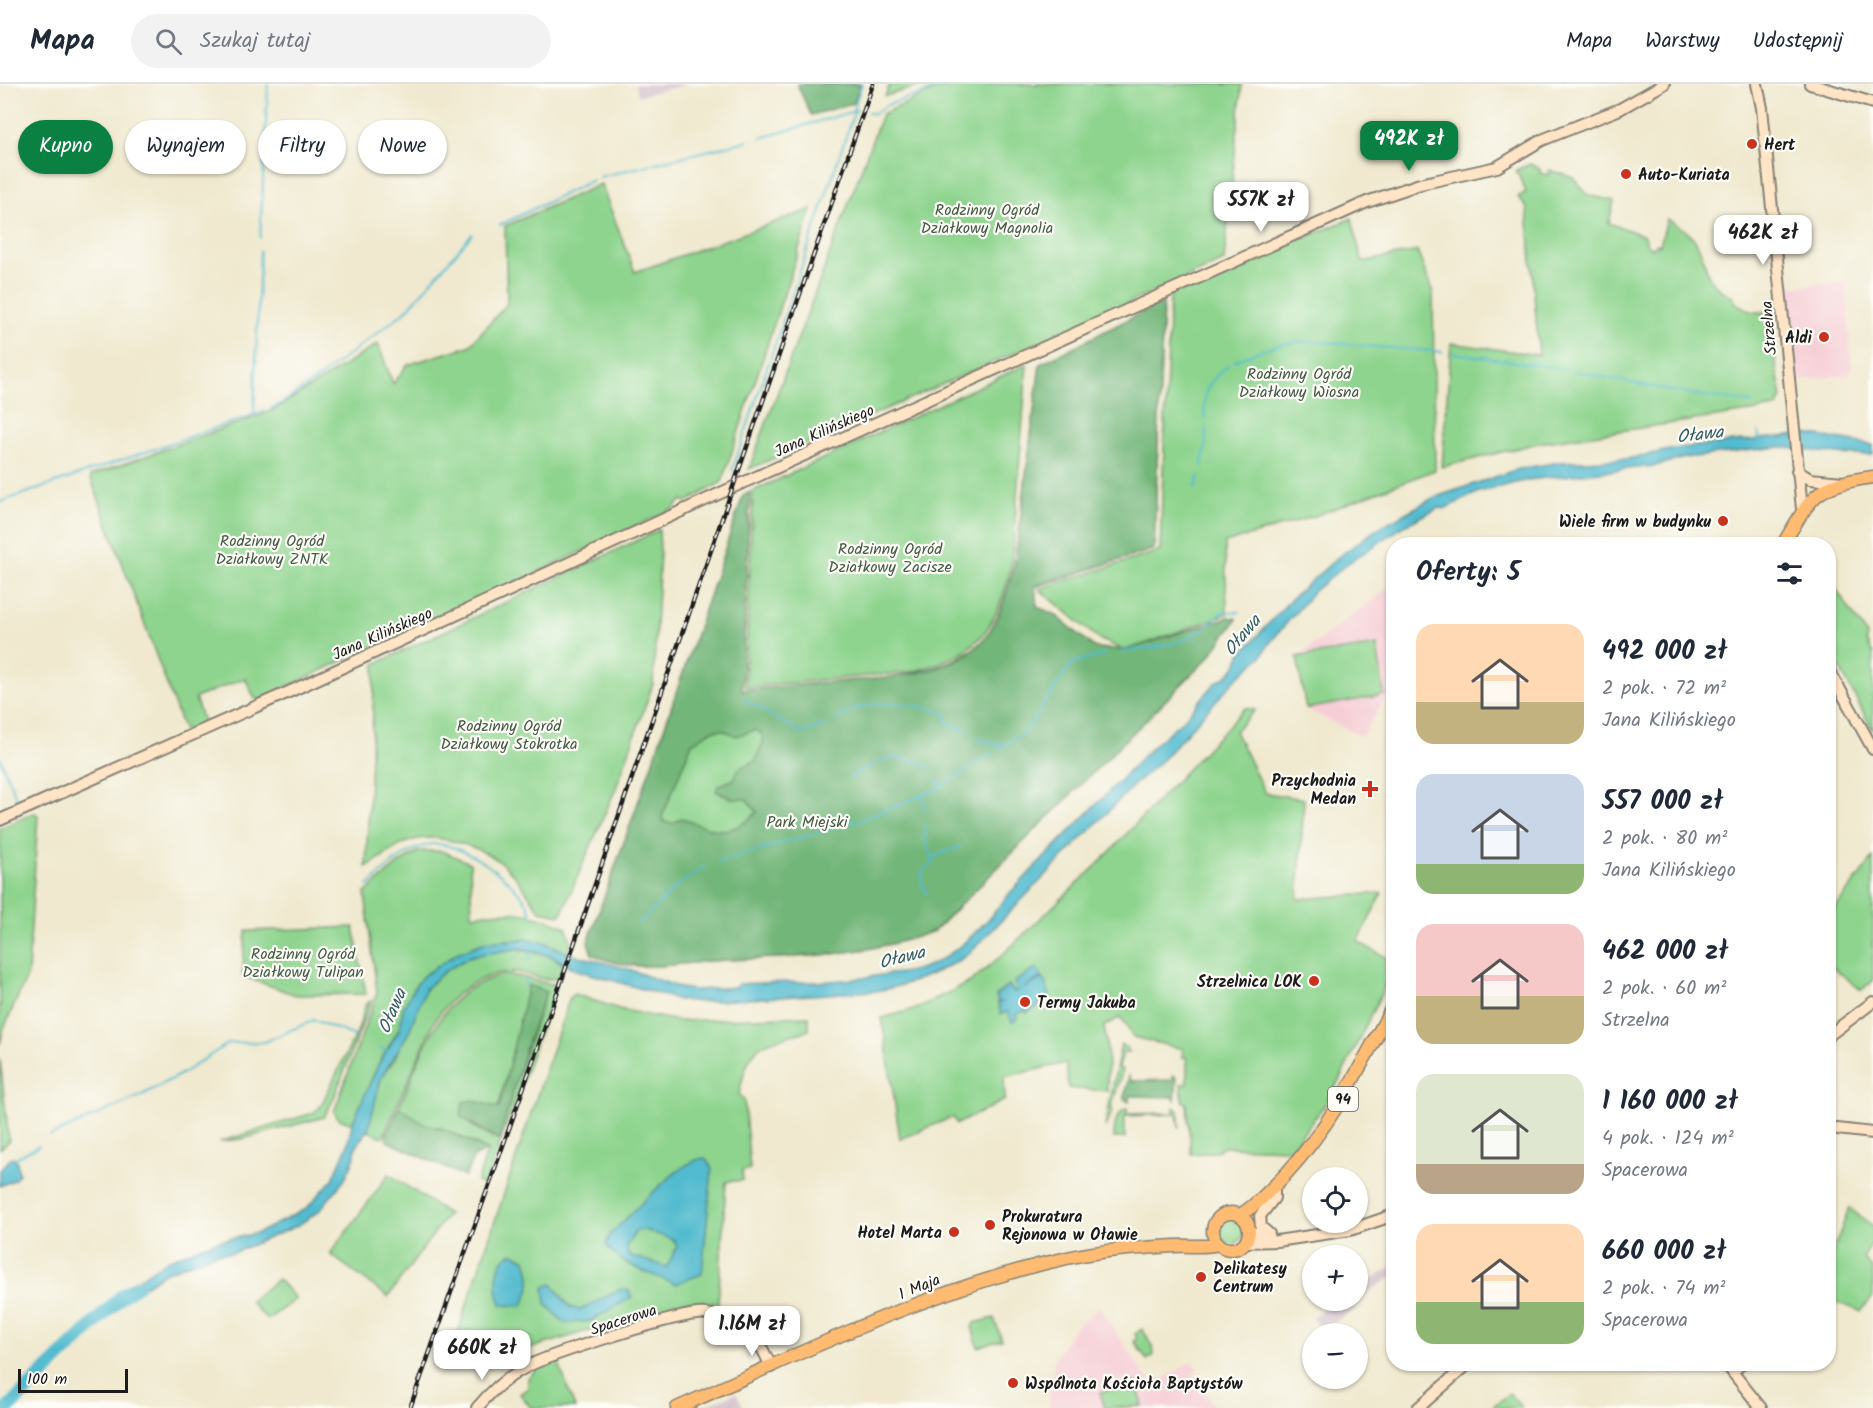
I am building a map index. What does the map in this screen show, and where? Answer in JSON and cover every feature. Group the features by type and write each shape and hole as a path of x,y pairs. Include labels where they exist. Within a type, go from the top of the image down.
{"main road":[{"path":"1790,537 1802,509 1820,493 1843,482 1873,477"},
{"name":"94","path":"1245,1228 1270,1190 1311,1145 1339,1106 1386,1019"},
{"path":"1223,1214 1245,1228 1234,1248 1216,1239 1215,1222 1223,1214"},
{"name":"1 Maja","path":"677,1408 771,1366 985,1278 1089,1254 1187,1246 1204,1240 1216,1239"}],"street":[{"name":"Jana Kilińskiego","path":"0,820 291,691 738,485 1353,208 1420,184 1497,167 1542,140 1620,109 1664,84"},
{"name":"Strzelna","path":"1757,84 1762,108 1802,509"},
{"path":"1810,84 1873,103"},
{"path":"1797,470 1810,479 1843,482"},
{"path":"1836,682 1873,749"},
{"path":"1836,1030 1873,1002"},
{"path":"1836,1129 1873,1133"},
{"path":"1269,1234 1261,1227 1260,1216 1274,1198 1270,1190"},
{"path":"1245,1228 1276,1241 1294,1236 1350,1230 1386,1218"},
{"path":"1245,1228 1269,1234 1294,1236"},
{"name":"Spacerowa","path":"477,1408 502,1383 537,1361 692,1313 723,1318 754,1333 771,1366"},
{"path":"1418,1408 1460,1371"},
{"path":"1732,1371 1761,1407"}],"shaded area":[{"path":"635,84 687,84 638,96"},
{"path":"1846,282 1852,371 1848,375 1796,381 1786,287"},
{"path":"1386,589 1386,698 1362,737 1306,709 1297,657"},
{"path":"1386,1270 1386,1281 1368,1292 1368,1282"},
{"path":"1099,1307 1152,1386 1192,1361 1198,1370 1193,1374 1215,1408 1049,1408 1055,1357 1075,1327"},
{"path":"1322,1311 1352,1311 1333,1323 1316,1323 1312,1317"},
{"path":"736,1393 744,1408 700,1408"}],"green space":[{"path":"797,84 860,84 854,103 811,115"},
{"path":"890,84 927,84 885,96"},
{"name":"Rodzinny Ogród Działkowy Magnolia","path":"958,84 1242,84 1224,261 749,469 882,114 935,90"},
{"path":"1530,164 1540,169 1540,173 1548,175 1549,170 1574,178 1588,195 1614,201 1609,223 1645,236 1647,245 1653,248 1655,244 1660,245 1667,219 1678,225 1694,239 1710,279 1715,285 1733,296 1735,303 1753,312 1770,312 1773,316 1775,361 1782,398 1776,408 1538,443 1442,467 1451,343 1539,355 1527,208 1518,197 1526,192 1516,170"},
{"name":"Rodzinny Ogród Działkowy ZNTK","path":"601,184 635,272 812,209 722,482 687,502 682,500 673,509 260,700 255,699 245,678 195,698 204,724 184,731 90,476 274,410 378,344 393,384 407,365 469,346 507,304 505,226"},
{"name":"Park Miejski","path":"1352,218 1362,262 1417,251 1433,292 1435,470 1312,517 1225,543 1227,614 1136,647 1229,617 1237,619 1208,658 934,931 908,940 856,951 658,966 609,961 592,954 588,942 652,764 743,496 750,492 742,690 871,680 938,666 964,654 984,639 990,631 1003,602 1015,563 1040,364 1163,302 1154,549 1035,587 1037,607 1054,614 1095,648 1124,650 1099,639 1039,589 1160,551 1170,294"},
{"name":"Park Miejski","path":"1163,302 1154,549 1035,586 1037,607 1054,614 1095,648 1126,650 1229,617 1237,619 1208,658 934,931 908,940 856,951 658,966 609,961 592,954 588,942 652,764 743,496 750,492 742,690 894,677 934,669 952,662 969,652 990,631 1010,582 1015,563 1040,364","holes":["713,730 724,730 736,736 755,730 761,733 763,742 755,761 739,768 734,779 718,786 716,791 733,799 746,799 757,812 738,826 720,830 681,818 674,823 664,822 662,817 692,743"]},
{"name":"Rodzinny Ogród Działkowy Zacisze","path":"1027,364 1012,563 999,607 981,637 953,657 910,672 745,687 753,491"},
{"name":"Rodzinny Ogród Działkowy Stokrotka","path":"659,530 660,551 653,684 616,788 561,915 540,911 518,880 500,862 476,849 448,840 434,838 410,841 366,867 375,664"},
{"path":"1836,589 1867,635 1866,641 1873,654 1873,731 1836,661"},
{"path":"1377,645 1384,695 1306,709 1297,657"},
{"path":"1245,708 1255,710 1235,731 1265,793 1304,799 1298,899 1382,893 1358,942 1386,957 1386,984 1341,1077 1324,1106 1291,1149 1224,1147 1214,1152 1191,1154 1187,1104 1183,1101 1181,1084 1187,1084 1187,1058 1182,1057 1183,1049 1133,1037 1121,1017 1104,1026 1108,1056 1107,1091 1068,1088 1066,1063 1004,1077 1005,1100 957,1124 953,1117 900,1139 882,1018 915,1009 970,982 1001,956 1100,862"},
{"path":"34,813 38,815 28,974 4,1028 0,1044 0,828"},
{"path":"419,851 442,851 470,863 472,915 509,912 543,918 566,927 571,941 568,953 544,942 527,939 486,942 457,953 422,977 403,1008 400,1027 378,1065 352,1124 339,1119 334,1112 377,993 365,893 398,864"},
{"path":"1873,858 1873,981 1861,990 1836,970 1836,907"},
{"name":"Rodzinny Ogród Działkowy Tulipan","path":"354,927 366,994 296,995 242,976 246,931"},
{"path":"512,948 551,956 564,965 560,979 542,978 518,972 504,973 492,975 468,986 448,1003 433,1024 383,1137 367,1131 381,1078 394,1060 426,988 445,971 471,956"},
{"path":"503,975 511,975 557,984 485,1185 477,1182 488,1150 444,1129 424,1124 399,1107 425,1045 436,1026 463,994 481,982","holes":["537,988 546,992 509,1102 492,1138 469,1124 472,1100 498,1108 509,1067"]},
{"path":"528,985 546,992 525,1050 499,1140 461,1117 463,1102 472,1100 499,1108"},
{"path":"574,994 619,1009 678,1021 809,1016 809,1030 768,1042 760,1047 753,1054 743,1077 739,1095 744,1100 750,1169 742,1171 743,1180 726,1182 718,1304 686,1301 496,1359 455,1340 570,997"},
{"path":"371,1001 333,1100 324,1117 242,1139 219,1142 313,1113 320,1107 358,1030 366,1003"},
{"path":"1121,1044 1129,1052 1123,1052 1119,1068 1123,1070 1111,1108 1113,1111 1105,1127"},
{"path":"0,1058 9,1141 0,1149"},
{"path":"1173,1075 1177,1078 1175,1101 1174,1097 1129,1096 1129,1102 1124,1099 1129,1076 1131,1081 1173,1080"},
{"path":"399,1107 424,1124 444,1129 488,1151 474,1156 465,1177 387,1141 386,1135"},
{"path":"1174,1107 1179,1111 1179,1128 1177,1114 1125,1116 1125,1138 1114,1138 1115,1125 1123,1110 1127,1108 1127,1114 1174,1113"},
{"path":"389,1174 448,1214 388,1297 330,1254"},
{"path":"1849,1208 1873,1226 1873,1242 1863,1258 1873,1269 1873,1297 1861,1311 1836,1302 1836,1244"},
{"path":"1231,1218 1240,1222 1244,1231 1240,1240 1231,1244 1222,1240 1218,1231 1222,1222"},
{"path":"278,1279 296,1299 267,1320 250,1301"},
{"path":"994,1318 1002,1340 978,1347 972,1327 975,1323"},
{"path":"1142,1329 1153,1346 1154,1355 1147,1360 1134,1341 1137,1339 1135,1334"},
{"path":"558,1361 575,1408 531,1408 520,1394 528,1388 528,1378 539,1367"},
{"path":"1136,1382 1143,1406 1105,1408 1100,1393"},
{"path":"1509,1393 1522,1408 1491,1408"}],"water":[{"path":"1806,434 1873,445 1873,455 1846,455 1780,447 1685,458 1654,466 1528,480 1479,492 1407,524 1347,564 1314,591 1269,644 1261,657 1238,677 1162,760 1136,783 969,954 924,977 876,991 702,1002 679,1000 577,970 551,956 522,948 471,956 445,971 426,988 408,1034 381,1078 369,1127 355,1149 355,1157 345,1179 319,1211 297,1226 233,1253 217,1253 164,1273 126,1299 119,1292 167,1260 217,1241 258,1233 306,1209 333,1179 347,1146 352,1124 378,1065 400,1028 403,1008 415,986 422,977 457,953 486,942 527,939 544,942 568,953 628,969 681,988 695,990 737,987 738,984 858,979 923,968 951,953 973,935 1008,895 1152,747 1185,718 1216,682 1226,677 1235,667 1241,654 1290,600 1338,557 1380,527 1433,498 1518,469 1560,462 1627,459 1679,448"},
{"path":"1037,968 1042,977 1024,988 1043,978 1051,998 1039,1002 1039,1006 1027,1013 1025,1010 1016,1015 1017,1019 1012,1022 1008,1012 1001,1014 998,1003 1003,1002 998,1002 996,995 1009,985 1014,992 1018,991 1014,982"},
{"path":"12,1157 17,1161 19,1174 14,1180 0,1186 0,1170"},
{"path":"705,1158 712,1169 702,1274 675,1284 628,1264 606,1245 610,1234 656,1190 694,1161","holes":["645,1230 674,1240 677,1246 667,1267 628,1255 627,1245 636,1231"]},
{"path":"513,1253 526,1260 529,1272 529,1290 521,1306 502,1305 499,1299 497,1276 499,1268 507,1256"},
{"path":"552,1284 570,1307 580,1310 621,1289 628,1290 632,1297 591,1321 569,1323 563,1322 546,1304 544,1287"}],"waterway":[{"path":"260,238 268,84"},
{"path":"853,110 862,84"},
{"path":"868,112 874,114 887,105 950,84"},
{"path":"732,471 855,110"},
{"path":"761,138 858,110"},
{"path":"599,177 747,141"},
{"path":"500,225 593,180"},
{"path":"270,409 314,381 406,311 472,234"},
{"path":"254,414 260,251"},
{"path":"1235,361 1273,347 1305,342 1442,352"},
{"path":"1453,353 1566,369"},
{"path":"1205,418 1205,394 1215,377 1228,365"},
{"path":"1574,371 1672,391 1752,403"},
{"path":"0,502 264,411"},
{"path":"1202,466 1206,426"},
{"path":"1758,431 1760,440"},
{"path":"1195,488 1199,476"},
{"path":"1121,652 1176,643 1198,632 1222,612 1240,612"},
{"path":"719,862 863,819 937,789 1026,731 1072,663 1105,654"},
{"path":"744,699 801,733 826,724"},
{"path":"835,721 847,713 874,704 905,704 947,714 946,722 966,730"},
{"path":"976,738 990,743 1005,744"},
{"path":"0,758 17,800"},
{"path":"849,778 880,761 889,759 908,759 931,768"},
{"path":"936,780 944,785"},
{"path":"923,794 925,809"},
{"path":"925,825 924,837 934,863 922,871 922,884 927,894"},
{"path":"368,886 390,866 416,849 434,844 446,845 461,850 492,868 519,892 531,915"},
{"path":"933,857 960,847"},
{"path":"639,923 679,884 706,867"},
{"path":"529,960 530,951"},
{"path":"525,985 526,980"},
{"path":"50,1136 138,1097 183,1073 229,1043 264,1042 314,1020 355,1036"},
{"path":"380,1048 388,1052"},
{"path":"15,1158 39,1146"},
{"name":"Oława","path":"8,1408 123,1295 138,1285"}],"railway":[{"path":"410,1408 561,982 873,84"}],"place":[{"name":"Hert","path":"1752,144"},
{"name":"Auto-Kuriata","path":"1626,174"},
{"name":"Aldi","path":"1824,337"},
{"name":"Wiele firm w budynku","path":"1723,521"},
{"name":"Przychodnia Medan","path":"1370,789"},
{"name":"Strzelnica LOK","path":"1314,981"},
{"name":"Termy Jakuba","path":"1025,1002"},
{"name":"Prokuratura Rejonowa w Oławie","path":"990,1225"},
{"name":"Hotel Marta","path":"954,1232"},
{"name":"Delikatesy Centrum","path":"1201,1277"},
{"name":"Wspólnota Kościoła Baptystów","path":"1013,1383"}],"park label":[{"name":"Rodzinny Ogród Działkowy Wiosna","path":"1299,382"}]}
